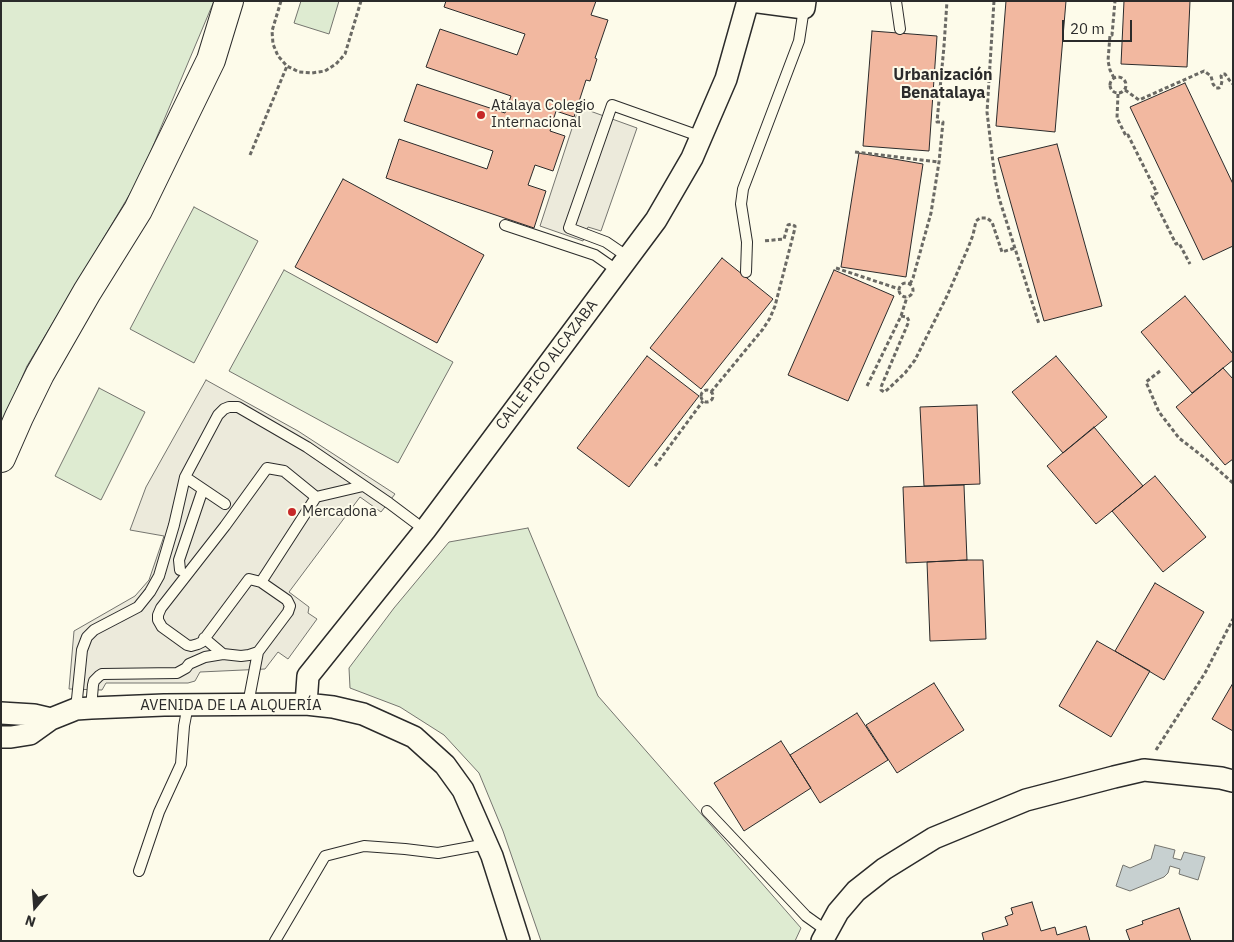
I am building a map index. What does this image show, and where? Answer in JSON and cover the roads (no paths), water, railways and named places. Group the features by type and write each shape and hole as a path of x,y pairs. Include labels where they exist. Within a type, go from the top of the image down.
{"main road":[{"path":"1,458 40,374 138,210 211,60 229,1"}],"street":[{"path":"749,1 804,5"},
{"name":"CALLE PICO ALCAZABA","path":"306,704 308,676 425,530 656,220 692,158 726,80 749,1"},
{"name":"AVENIDA DE LA ALQUERÍA","path":"1,737 30,734 51,720 84,708 306,704 333,707 363,714 414,737 445,765 464,790 492,856 520,941"},
{"path":"1,713 34,715 51,720"},
{"path":"824,936 838,912 856,890 884,869 934,838 1026,800 1144,770 1233,781"}],"lane":[{"path":"896,1 900,29"},
{"path":"746,272 748,242 741,204 743,189 799,40 804,5"},
{"path":"623,264 606,242 569,228 612,105 702,136"},
{"path":"505,225 623,264"},
{"path":"84,708 82,650 88,637 94,630 138,607 160,576 185,477 224,408 238,407 307,447 425,530"},
{"path":"248,704 258,652 287,614 289,603 287,600 261,582 249,579 204,638 195,646 187,645 162,627 158,620 159,611 267,468 284,471 316,497"},
{"path":"185,477 225,504"},
{"path":"261,582 316,497 363,486"},
{"path":"180,570 179,560 203,489"},
{"path":"204,638 223,654"},
{"path":"84,708 94,681 102,674 177,673 189,664 205,657 223,654 241,656 258,652"},
{"path":"139,871 159,812 180,764 188,705"},
{"path":"707,811 824,936"},
{"path":"275,941 325,856 364,846 438,853 487,844"}],"place":[{"name":"Atalaya Colegio Internacional","path":"481,115"},
{"name":"Mercadona","path":"292,512"}],"district":[{"name":"Urbanización Benatalaya","path":"943,84"}]}
